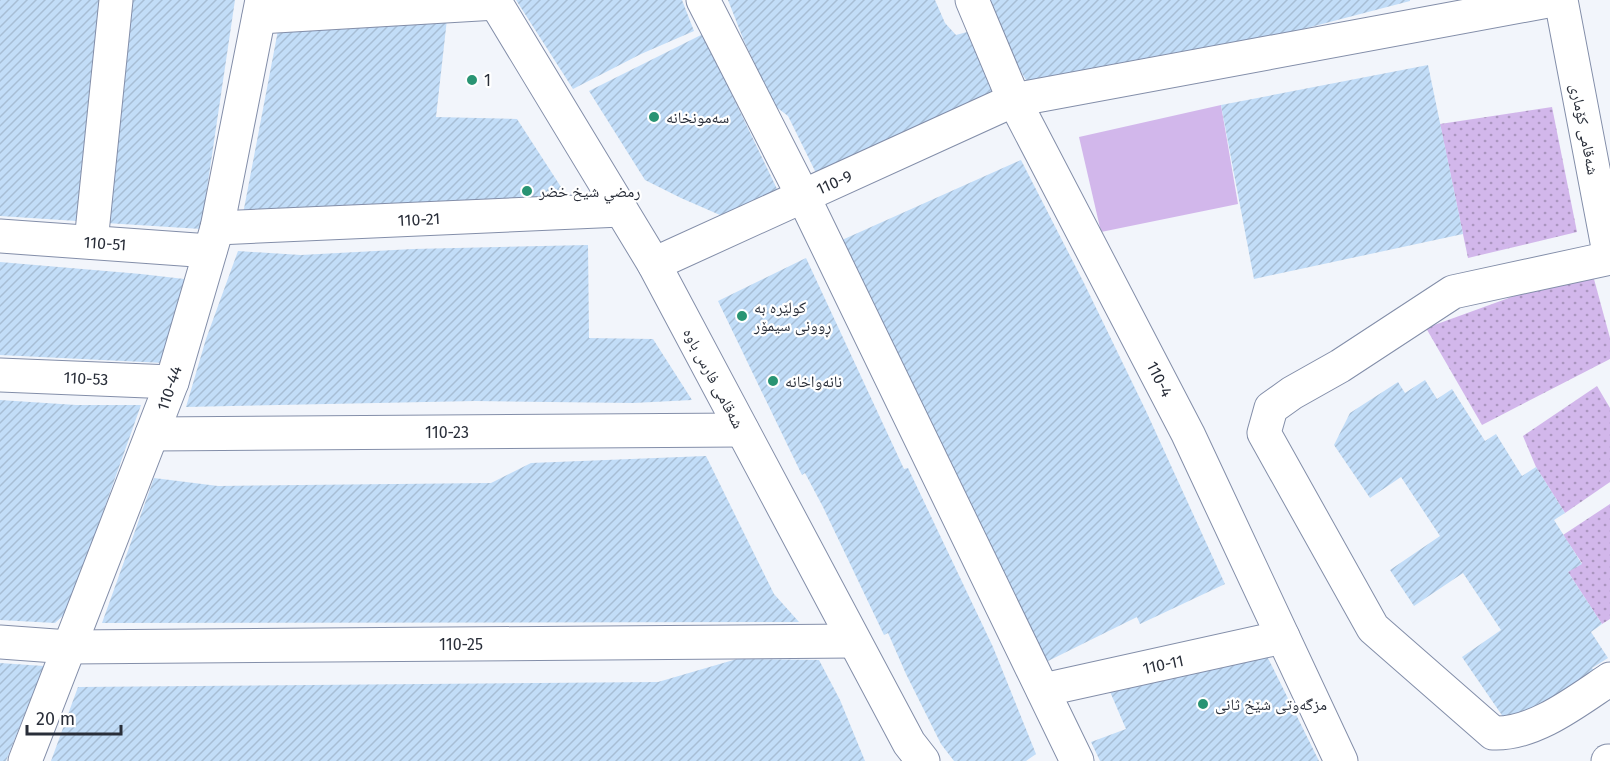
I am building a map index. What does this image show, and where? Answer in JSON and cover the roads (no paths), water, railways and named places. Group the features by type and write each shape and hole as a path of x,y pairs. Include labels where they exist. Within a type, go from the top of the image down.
{"street":[{"path":"91,242 116,0"},
{"path":"703,0 803,196 1077,761"},
{"name":"110-4","path":"972,0 1014,100 1188,434 1341,761"},
{"name":"110-9","path":"654,264 1014,100 1553,0"},
{"name":"شەقامی کۆماری","path":"1561,0 1610,258"},
{"path":"261,9 495,2"},
{"name":"شەقامی فارس باوە","path":"495,2 654,264 909,743 923,761"},
{"name":"110-44","path":"25,761 172,382 213,239 261,9"},
{"name":"110-21","path":"213,239 621,210"},
{"name":"110-51","path":"0,236 91,242 213,239"},
{"path":"1610,258 1453,292 1271,408 1264,433 1373,628 1449,697 1493,733 1507,734 1560,713 1610,679"},
{"name":"110-53","path":"0,375 172,382"},
{"name":"110-23","path":"152,434 742,430"},
{"name":"110-11","path":"1043,690 1283,637"},
{"name":"110-25","path":"0,642 69,647 854,641"}],"place":[{"name":"1","path":"472,80"},
{"name":"سەمونخانە","path":"654,117"},
{"name":"رمضي شيخ خضر","path":"527,191"},
{"name":"کولێرە بە ڕوونی سیمۆر","path":"742,316"},
{"name":"نانەواخانە","path":"773,381"},
{"name":"مزگەوتی شێخ ثانی","path":"1203,704"}]}
